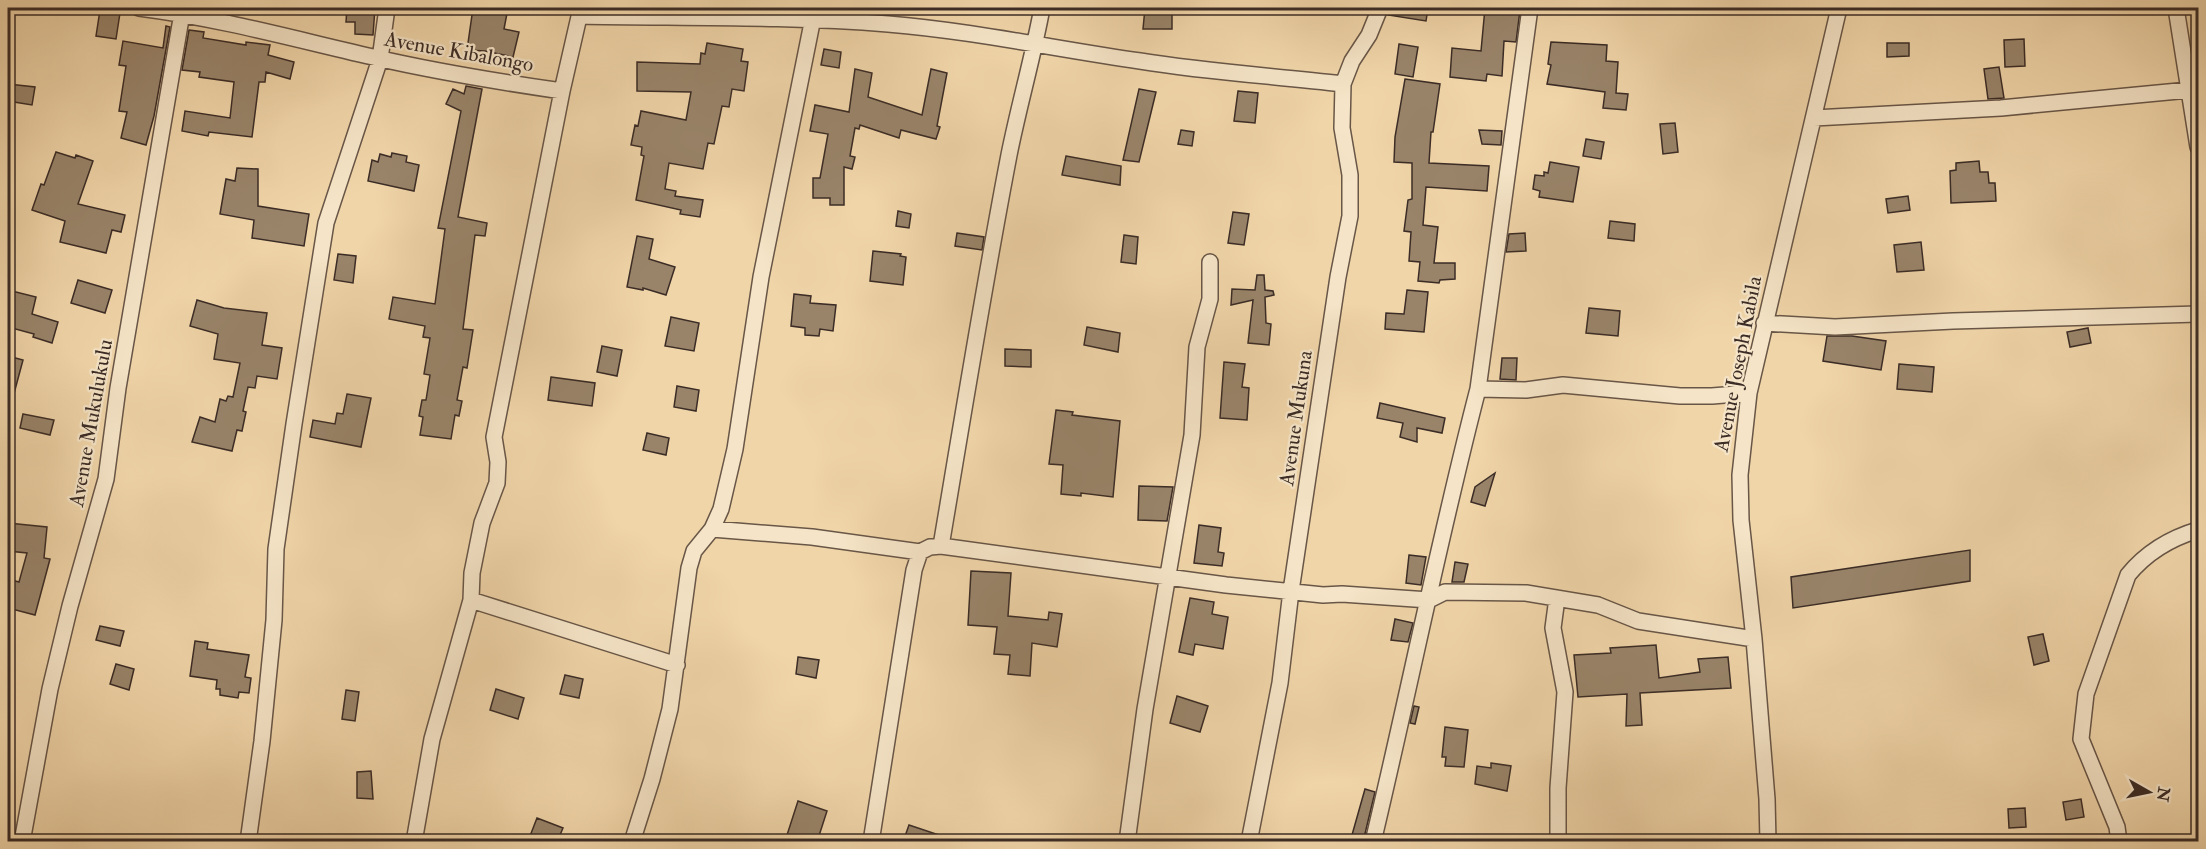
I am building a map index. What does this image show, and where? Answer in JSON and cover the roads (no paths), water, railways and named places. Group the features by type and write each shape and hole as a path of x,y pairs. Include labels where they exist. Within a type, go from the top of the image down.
{"street":[{"name":"Avenue Kibalongo","path":"139,8 180,10 380,59 494,81 562,91"},
{"path":"248,842 263,730 274,620 276,549 326,223 380,59 387,8"},
{"path":"941,546 1009,155 1024,85 1036,43 1042,8"},
{"name":"Avenue Mukuna","path":"1249,842 1280,683 1291,591 1338,277 1350,216 1350,175 1342,128 1343,84 1347,71 1369,35 1380,8"},
{"path":"1373,842 1460,457 1478,389 1530,8"},
{"name":"Avenue Joseph Kabila","path":"1768,842 1767,799 1754,639 1741,520 1740,475 1749,393 1814,118 1835,8"},
{"path":"2176,8 2193,73 2189,90 2199,147"},
{"name":"Avenue Mukulukulu","path":"22,842 69,606 91,537 106,479 118,388 180,10"},
{"path":"414,842 432,739 471,600 477,543 496,483 498,462 494,437 562,91 580,12 813,14 1036,43 1140,62 1343,84"},
{"path":"632,842 663,738 677,665 689,568 694,551 712,529 721,509 735,449 761,277 813,14"},
{"path":"1814,118 2001,108 2189,90"},
{"path":"1127,842 1136,771 1192,435 1197,347 1210,299 1210,262"},
{"path":"1764,323 1835,327 2199,314"},
{"path":"1478,389 1526,390 1563,385 1680,396 1749,393"},
{"path":"712,529 812,537 920,552 930,547 941,546 1167,577 1323,595 1342,594 1429,600 1444,592 1526,593 1598,605 1638,621 1754,639"},
{"path":"2119,842 2118,827 2081,739 2086,694 2127,575 2139,560 2158,547 2199,530"},
{"path":"872,842 914,570 920,552"},
{"path":"1557,598 1553,628 1565,692 1558,788 1558,842"},
{"path":"471,600 677,665"}]}
